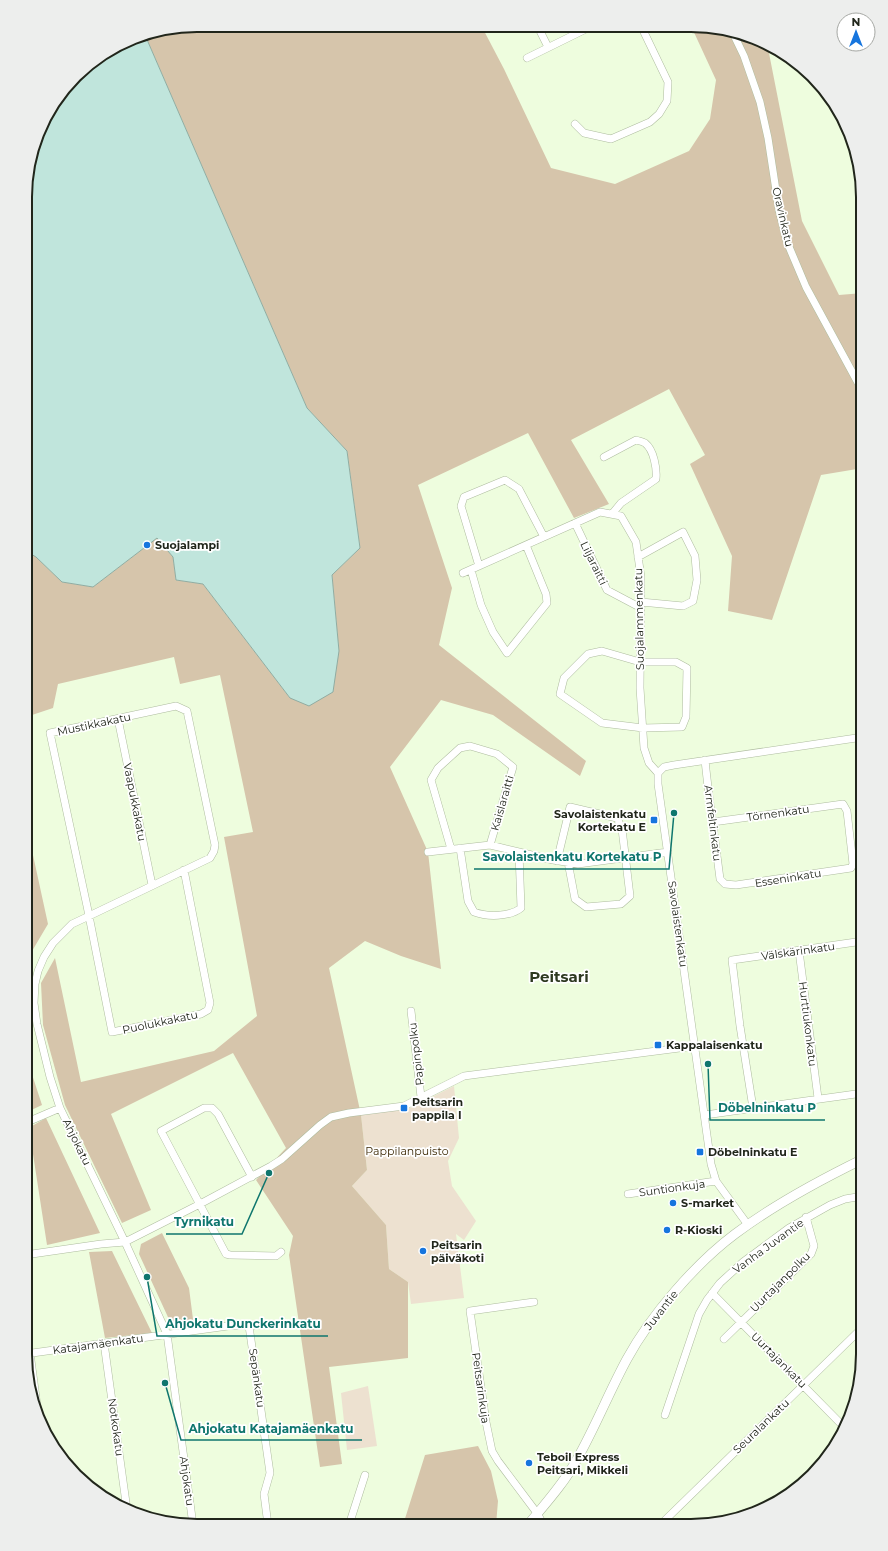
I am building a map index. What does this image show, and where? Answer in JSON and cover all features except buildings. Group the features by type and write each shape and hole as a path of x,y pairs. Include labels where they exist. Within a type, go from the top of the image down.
{"main road":[{"name":"Juvantie","path":"532,1519 558,1488 576,1462 628,1358 647,1326 678,1288 716,1250 748,1225 801,1192 856,1163"}],"street":[{"path":"540,32 548,47"},
{"path":"527,58 580,32"},
{"path":"575,124 584,133 611,139 650,122 658,114 667,101 668,82 644,32"},
{"name":"Oravinkatu","path":"736,38 744,56 760,102 768,138 779,210 787,242 806,287 856,373"},
{"path":"463,573 600,512 612,514 620,503 656,479 657,471 654,457 646,444 636,440 604,457"},
{"path":"479,566 461,506 464,497 505,480 519,489 544,537"},
{"name":"Suojalammenkatu","path":"612,514 621,516 636,542 641,577 640,688 644,748 649,763 658,773"},
{"name":"Liljaraitti","path":"575,523 607,590 641,605"},
{"path":"638,557 683,532 695,556 697,580 693,601 683,606 641,605"},
{"path":"471,570 481,605 492,632 507,653 547,602 546,594 526,545"},
{"path":"602,651 640,662 676,662 687,668 686,717 682,727 643,728 602,722 560,694 564,678 588,654 602,651"},
{"name":"Mustikkakatu","path":"88,916 50,733 176,706 186,711 215,845"},
{"name":"Vaapukkakatu","path":"118,719 152,885"},
{"path":"658,773 664,767 856,738"},
{"name":"Kaislaraitti","path":"451,849 431,780 438,768 460,748 470,746 497,754 513,767 490,845"},
{"name":"Armfeltinkatu","path":"705,760 720,879 725,884"},
{"name":"Savolaistenkatu","path":"658,773 711,1164 716,1181 748,1225"},
{"name":"Törnenkatu","path":"713,822 842,804 847,811 853,864 851,868"},
{"path":"557,861 570,807 617,818 622,829 630,896 621,904 586,907 575,899 568,862"},
{"name":"Ahjokatu","path":"192,1519 167,1334 125,1242 60,1108 50,1077 37,1024 34,1003 35,984 38,970 44,957 53,943 72,924 210,858 214,851 215,845"},
{"path":"428,852 490,845 557,861 578,864 668,852"},
{"path":"460,848 468,901 474,912 483,916 515,913 521,908 520,852"},
{"name":"Esseninkatu","path":"725,884 736,885 851,868"},
{"name":"Puolukkakatu","path":"88,916 112,1032 201,1014 208,1010 210,1003 184,870"},
{"name":"Välskärinkatu","path":"753,1108 740,1026 732,960 856,942"},
{"name":"Hurttiukonkatu","path":"799,951 818,1098"},
{"name":"Papinpolku","path":"411,1011 421,1097"},
{"path":"32,1254 125,1242 271,1166 282,1159 331,1117 349,1113 404,1106 464,1076 695,1046"},
{"path":"705,1115 856,1094"},
{"path":"32,1120 60,1108"},
{"path":"252,1177 218,1114 212,1108 204,1108 161,1131 226,1254 276,1256 281,1252"},
{"name":"Suntionkuja","path":"628,1194 716,1181"},
{"name":"Vanha Juvantie","path":"665,1415 699,1314 720,1283 743,1262 806,1217 845,1199 856,1197"},
{"name":"Uurtajanpolku","path":"724,1339 811,1254 814,1246 806,1217"},
{"name":"Uurtajankatu","path":"712,1293 840,1423"},
{"name":"Peitsarinkuja","path":"534,1302 470,1311 486,1422 492,1451 537,1513"},
{"name":"Katajamäenkatu","path":"32,1353 104,1344 228,1326 266,1325"},
{"name":"Sepänkatu","path":"249,1326 270,1473 264,1494 267,1519"},
{"name":"Seuralankatu","path":"666,1519 856,1334"},
{"name":"Notkokatu","path":"104,1344 126,1503"},
{"path":"351,1519 365,1475"},
{"path":"537,1513 540,1519"}],"green space":[{"name":"Pappilanpuisto","path":"454,1086 459,1138 448,1161 452,1186 476,1221 464,1240 456,1234 464,1298 411,1304 408,1282 389,1269 386,1225 352,1186 367,1170 361,1115 410,1108"},
{"path":"368,1386 377,1446 347,1450 341,1393"}],"shaded area":[{"path":"186,32 485,32 551,168 615,184 689,151 710,119 716,80 694,32 723,35 744,41 769,51 802,221 839,295 856,294 856,469 821,475 772,620 728,611 732,556 690,464 705,455 669,389 571,440 609,504 574,518 528,433 418,485 452,588 439,645 586,761 580,776 493,715 441,700 390,767 428,852 441,969 401,956 365,941 329,968 361,1115 367,1170 352,1186 386,1225 389,1269 408,1282 408,1358 329,1367 342,1464 320,1467 289,1255 293,1236 256,1180 286,1148 233,1053 111,1114 151,1210 122,1223 65,1105 43,1025 41,983 55,958 81,1082 214,1051 257,1016 224,837 253,832 220,675 180,684 174,657 58,684 53,708 32,715 32,555 62,582 93,587 157,538 173,557 176,580 203,584 290,698 339,651 332,575 360,548 347,451 307,408 147,40 165,35"},
{"path":"32,851 48,924 32,951"},
{"path":"32,1074 42,1105 32,1110"},
{"path":"46,1118 100,1233 47,1245 32,1148 32,1126"},
{"path":"162,1233 189,1288 194,1327 173,1328 139,1254 141,1244"},
{"path":"112,1251 152,1333 105,1338 89,1252"},
{"path":"478,1446 491,1471 498,1501 496,1519 405,1519 425,1455"}],"water":[{"name":"Suojalampi","path":"147,40 307,408 347,451 360,548 332,575 339,651 333,692 309,706 290,698 203,584 176,580 173,557 157,538 93,587 62,582 32,555 32,186 35,165 41,144 54,114 66,96 80,80 96,66 114,54"}],"place":[{"name":"Suojalampi","path":"147,545"},
{"name":"Savolaistenkatu Kortekatu P","path":"674,813"},
{"name":"Savolaistenkatu Kortekatu E","path":"654,820"},
{"name":"Kappalaisenkatu","path":"658,1045"},
{"name":"Döbelninkatu P","path":"708,1064"},
{"name":"Peitsarin pappila I","path":"404,1108"},
{"name":"Döbelninkatu E","path":"700,1152"},
{"name":"Tyrnikatu","path":"269,1173"},
{"name":"S-market","path":"673,1203"},
{"name":"R-Kioski","path":"667,1230"},
{"name":"Peitsarin päiväkoti","path":"423,1251"},
{"name":"Ahjokatu Dunckerinkatu","path":"147,1277"},
{"name":"Ahjokatu Katajamäenkatu","path":"165,1383"},
{"name":"Teboil Express Peitsari, Mikkeli","path":"529,1463"}],"district":[{"name":"Peitsari","path":"559,976"}]}
